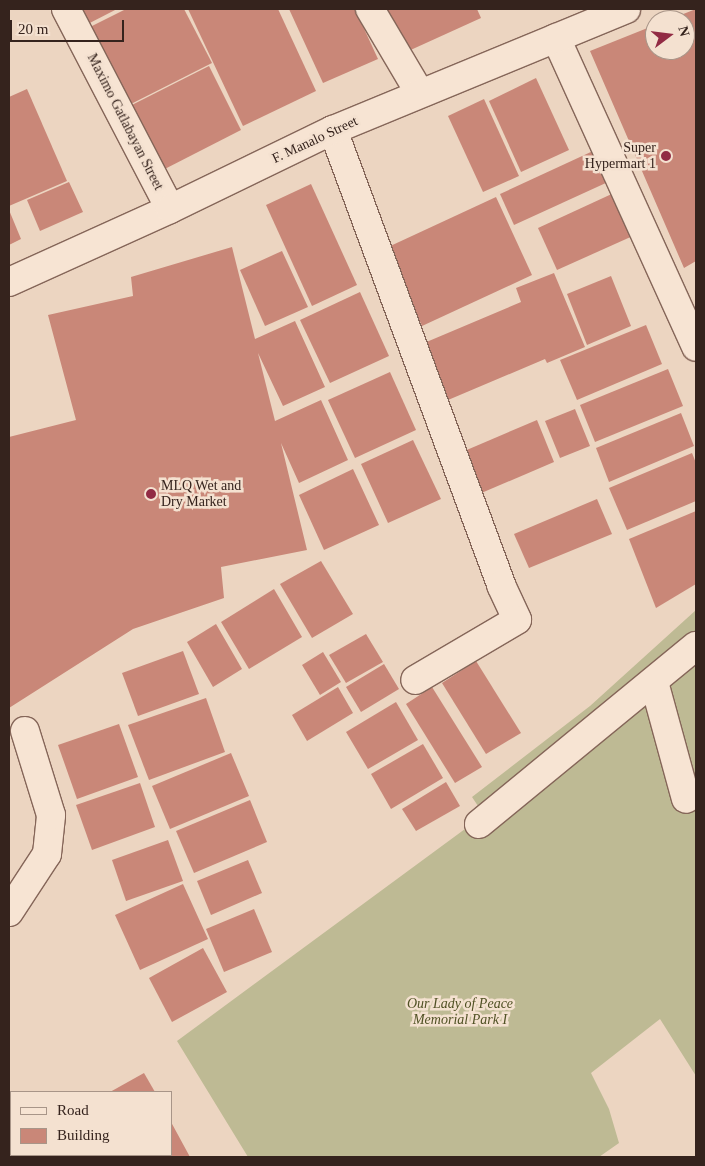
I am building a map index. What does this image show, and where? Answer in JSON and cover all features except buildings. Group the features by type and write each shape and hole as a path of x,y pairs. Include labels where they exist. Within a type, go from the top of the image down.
{"street":[{"name":"Maximo Gatlabayan Street","path":"66,9 170,210"},
{"path":"370,9 419,92"},
{"name":"F. Manalo Street","path":"9,282 170,210 333,130 419,92 626,9"},
{"path":"556,38 696,347"},
{"path":"333,130 498,576 518,620 415,680"},
{"path":"480,824 696,646"},
{"path":"654,682 686,799"},
{"path":"9,912 47,854 51,815 25,731"}],"green space":[{"name":"Our Lady of Peace Memorial Park I","path":"696,610 696,1076 660,1019 591,1073 609,1109 619,1143 599,1157 248,1157 177,1041 484,815 472,797 590,706"}],"place":[{"name":"Super Hypermart 1","path":"666,156"},
{"name":"MLQ Wet and Dry Market","path":"151,494"}]}
